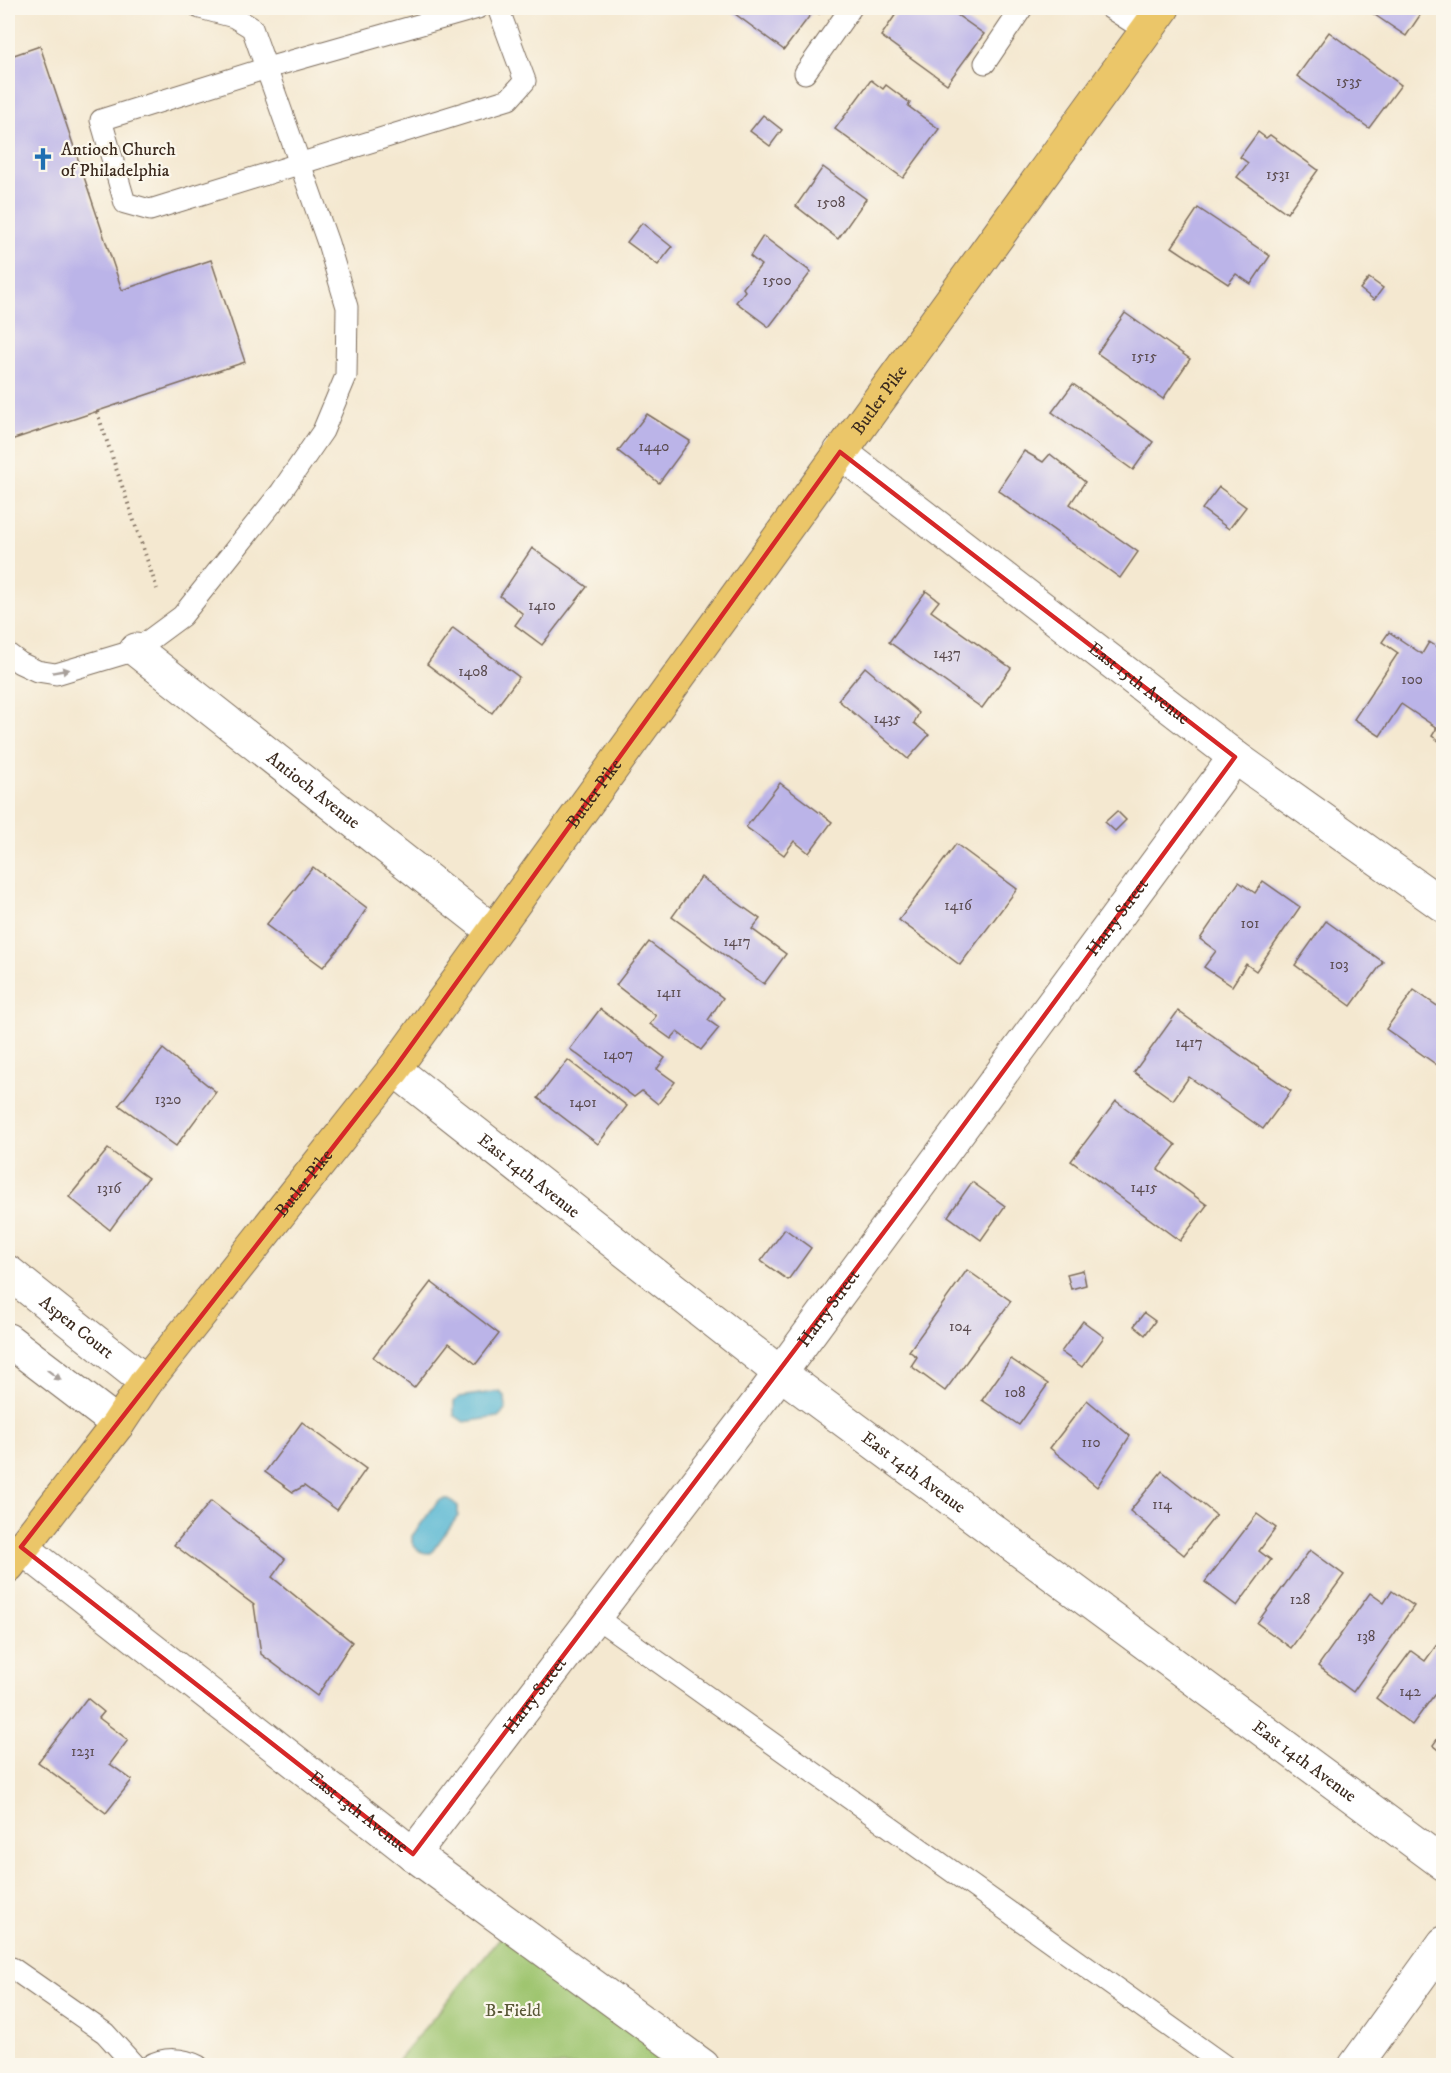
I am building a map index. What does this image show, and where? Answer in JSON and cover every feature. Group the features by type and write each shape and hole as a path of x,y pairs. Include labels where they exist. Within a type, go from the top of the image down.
{"main road":[{"name":"Butler Pike","path":"14,1556 118,1424 147,1382 394,1069 1154,19"}],"street":[{"name":"East 15th Avenue","path":"840,452 1235,758 1443,906"},
{"name":"Antioch Avenue","path":"136,650 493,931"},
{"name":"Harry Street","path":"413,1854 780,1373 1235,758"},
{"name":"East 14th Avenue","path":"394,1069 780,1373 1443,1864"},
{"name":"Aspen Court","path":"8,1272 147,1382"},
{"path":"8,1340 118,1424"},
{"name":"East 13th Avenue","path":"14,1556 413,1854 703,2066"},
{"path":"1355,2066 1443,1943"}],"lane":[{"path":"8,654 37,671 56,674 136,650 187,612 281,492 323,431 346,376 347,307 328,243 252,28 234,17 200,8"},
{"path":"478,8 267,68 101,120 125,203 150,210 509,99 525,81 498,8"},
{"path":"805,74 851,8"},
{"path":"985,63 1022,8"},
{"path":"1110,8 1154,19"},
{"path":"594,1616 1225,2066"},
{"path":"9,1969 105,2033 135,2066"},
{"path":"149,2066 156,2062 174,2059 191,2062 198,2066"}],"path":[{"path":"97,412 157,589"}],"highlighted area":[{"path":"840,452 1235,757 915,1191 413,1854 21,1547 394,1069"}],"green space":[{"name":"B-Field","path":"504,1933 681,2066 393,2066"}],"water":[{"path":"500,1392 505,1397 506,1409 498,1417 464,1422 454,1415 454,1402 459,1397"},
{"path":"449,1499 458,1506 458,1516 431,1553 420,1551 413,1543 412,1536 438,1501"}],"building":[{"path":"727,8 824,8 819,14 814,10 784,50"},
{"path":"900,8 947,8 984,34 947,84 881,36"},
{"path":"1367,8 1425,8 1406,36"},
{"path":"1329,32 1401,85 1369,128 1297,76"},
{"name":"Antioch Church of Philadelphia","path":"40,46 122,290 211,260 245,362 8,441 8,334 10,333 8,326 8,57"},
{"path":"871,80 883,89 886,85 910,103 908,106 939,129 903,178 835,129"},
{"path":"763,115 782,130 770,146 750,131"},
{"path":"1258,132 1266,138 1270,135 1318,170 1287,213 1237,177 1248,163 1240,157"},
{"path":"823,167 866,199 838,239 796,206"},
{"path":"1198,208 1270,256 1251,284 1236,274 1228,284 1172,247"},
{"path":"642,223 672,247 658,265 627,242"},
{"path":"763,236 811,272 769,327 736,302 745,291 743,288 761,265 750,256"},
{"path":"1369,278 1383,288 1374,300 1360,289"},
{"path":"1125,313 1190,359 1163,399 1097,353"},
{"path":"1073,384 1153,442 1133,470 1052,412"},
{"path":"647,414 690,441 659,483 618,451"},
{"path":"1024,451 1043,462 1050,454 1085,482 1070,504 1138,552 1120,578 998,490"},
{"path":"1219,487 1246,507 1229,529 1202,509"},
{"path":"532,548 587,587 542,645 515,625 523,614 500,596"},
{"path":"926,591 939,601 931,611 1011,668 982,708 889,642"},
{"path":"453,628 519,677 492,713 427,664"},
{"path":"1389,632 1422,654 1429,642 1437,647 1443,637 1443,744 1432,736 1437,728 1401,704 1380,736 1354,719 1398,653 1382,642"},
{"path":"865,667 919,713 914,723 929,735 908,759 838,700"},
{"path":"780,783 832,822 809,853 794,841 784,855 746,827"},
{"path":"1117,811 1126,820 1115,831 1105,822"},
{"path":"956,844 1017,889 960,965 899,920"},
{"path":"313,867 367,908 348,937 323,967 266,925"},
{"path":"701,877 760,919 752,929 786,954 764,984 672,917"},
{"path":"1263,881 1300,907 1256,971 1246,964 1232,986 1204,967 1216,951 1200,939 1239,882 1255,893"},
{"path":"1326,921 1383,962 1351,1006 1295,965"},
{"path":"649,942 723,998 708,1020 719,1028 701,1050 677,1032 671,1039 650,1024 656,1016 616,985"},
{"path":"1414,990 1443,1010 1443,1056 1437,1065 1386,1029"},
{"path":"600,1009 665,1058 657,1069 675,1082 658,1104 642,1091 634,1097 570,1049"},
{"path":"1178,1011 1291,1091 1263,1129 1189,1077 1173,1100 1134,1072"},
{"path":"163,1049 216,1092 176,1146 119,1105"},
{"path":"568,1060 627,1106 598,1144 538,1098"},
{"path":"1116,1101 1176,1145 1158,1169 1207,1205 1180,1241 1071,1161"},
{"path":"108,1149 148,1178 110,1230 69,1197"},
{"path":"972,1182 1005,1206 981,1240 948,1216"},
{"path":"785,1229 811,1248 788,1280 761,1261"},
{"path":"967,1270 1011,1301 945,1391 911,1366 917,1357 909,1351"},
{"path":"1083,1270 1086,1285 1071,1289 1067,1274"},
{"path":"431,1282 499,1334 476,1364 449,1343 414,1388 373,1357"},
{"path":"1144,1313 1155,1321 1145,1335 1134,1326"},
{"path":"1083,1321 1104,1337 1082,1367 1061,1352"},
{"path":"1011,1359 1048,1384 1019,1425 982,1400"},
{"path":"1087,1400 1130,1436 1097,1487 1050,1448"},
{"path":"302,1422 366,1469 337,1510 304,1486 293,1492 265,1472"},
{"path":"1162,1471 1216,1515 1184,1555 1130,1511"},
{"path":"211,1501 285,1559 272,1577 352,1642 317,1696 261,1654 254,1605 174,1545"},
{"path":"1257,1514 1276,1528 1259,1551 1271,1560 1237,1606 1205,1582"},
{"path":"1310,1550 1344,1575 1291,1648 1257,1623"},
{"path":"1392,1591 1414,1606 1353,1692 1318,1666 1370,1593 1384,1603"},
{"path":"1438,1643 1443,1647 1443,1683 1412,1725 1376,1698 1411,1651 1425,1661"},
{"path":"87,1698 104,1712 99,1718 128,1740 110,1764 132,1780 106,1813 38,1762"},
{"path":"1443,1731 1443,1753 1433,1745"}],"place":[{"name":"Antioch Church of Philadelphia","path":"43,159"}]}
